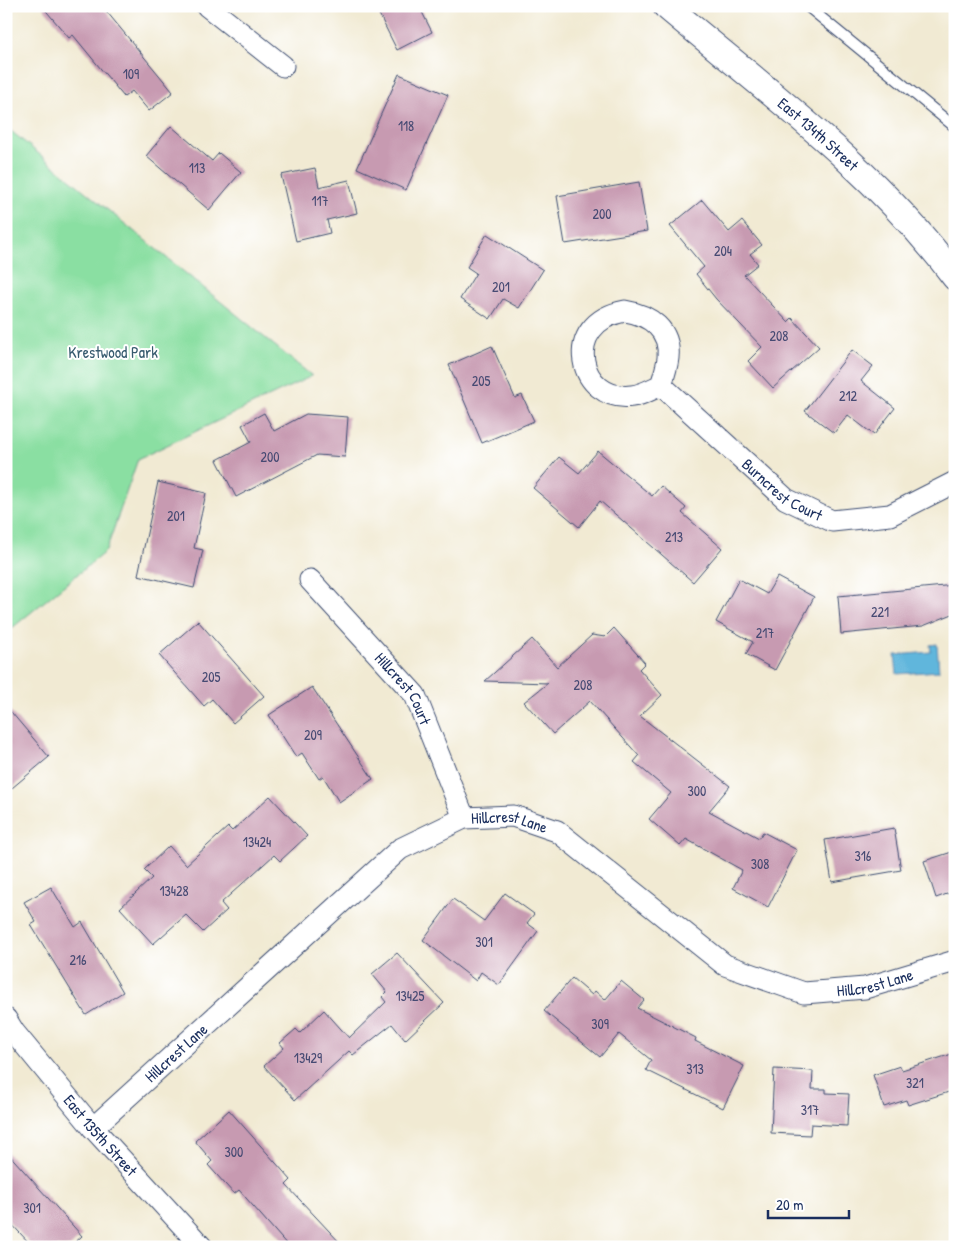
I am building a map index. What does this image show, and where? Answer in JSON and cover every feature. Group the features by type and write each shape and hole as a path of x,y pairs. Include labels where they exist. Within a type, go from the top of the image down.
{"street":[{"path":"207,6 283,66"},
{"name":"East 134th Street","path":"666,6 866,176 915,227 955,277"},
{"path":"625,311 639,313 651,320 661,330 667,343 668,357 661,385 633,396 619,396 606,392 595,383 587,372 583,358 584,344 590,331 599,321 611,314 625,311"},
{"name":"Burncrest Court","path":"661,385 786,499 832,520 890,515 955,482"},
{"name":"Hillcrest Court","path":"310,580 415,695 464,818"},
{"name":"Hillcrest Lane","path":"93,1128 400,849 464,818 513,816 558,831 725,965 804,993 865,988 955,961"},
{"name":"East 135th Street","path":"6,1019 14,1032 93,1128 202,1247"}],"lane":[{"path":"807,6 955,127"}],"green space":[{"name":"Krestwood Park","path":"6,127 312,376 138,459 106,551 6,633"}],"water":[{"path":"937,644 939,671 897,674 895,655 931,652 930,645"}],"building":[{"path":"42,6 102,6 173,92 149,111 132,91 124,97 73,35 69,38"},
{"path":"375,6 419,6 432,32 397,50"},
{"path":"399,74 448,95 406,190 357,168"},
{"path":"171,126 212,161 219,153 241,172 209,210 146,156"},
{"path":"315,168 319,187 349,180 357,213 327,220 330,233 296,241 281,175"},
{"path":"639,182 647,231 565,244 557,196"},
{"path":"702,200 729,232 742,221 762,245 750,254 758,264 744,275 788,322 792,318 819,347 773,388 748,361 762,347 716,299 696,274 704,267 670,226"},
{"path":"487,234 543,270 519,308 503,299 490,319 460,299 476,273 467,267"},
{"path":"492,346 515,398 522,395 534,421 482,443 449,365"},
{"path":"852,350 873,366 861,381 895,408 874,435 848,415 834,433 805,411"},
{"path":"264,413 274,431 306,414 348,417 345,457 317,455 236,497 217,460 251,442 242,425"},
{"path":"598,451 652,496 661,486 686,508 682,513 722,548 693,582 600,501 579,527 533,488 559,457 579,473"},
{"path":"158,482 206,493 194,548 203,550 194,588 138,575"},
{"path":"777,577 814,597 775,670 746,654 753,642 716,622 739,579 767,594"},
{"path":"955,585 955,613 923,626 841,634 838,596"},
{"path":"198,621 264,696 233,723 212,699 204,706 159,655"},
{"path":"614,628 645,663 639,669 662,695 640,716 730,786 709,811 759,838 763,832 797,850 768,907 733,888 742,870 686,839 680,846 649,819 671,793 634,762 639,756 590,701 553,734 524,702 548,683 485,681 532,639 557,667 592,635 605,637"},
{"path":"312,687 373,779 339,802 323,776 319,779 302,753 296,757 269,715"},
{"path":"6,706 49,757 6,793"},
{"path":"270,796 307,836 280,861 274,855 221,903 227,910 203,932 186,915 153,944 120,908 152,878 144,870 169,846 186,865 228,827 232,831"},
{"path":"894,828 901,870 832,882 825,840"},
{"path":"955,851 955,891 936,898 924,861"},
{"path":"51,887 75,927 82,922 123,992 86,1015 31,925 36,922 24,902"},
{"path":"505,893 534,914 527,923 538,931 499,985 481,972 476,981 423,940 453,899 484,921"},
{"path":"397,953 444,1003 405,1040 392,1024 353,1055 349,1051 295,1100 264,1066 284,1048 280,1043 296,1029 300,1033 324,1010 349,1038 386,1002 382,997 387,992 372,974"},
{"path":"572,978 592,995 595,991 605,1000 621,981 644,1000 637,1008 696,1038 695,1041 744,1066 723,1108 646,1070 651,1060 619,1034 600,1057 544,1011"},
{"path":"955,1053 955,1090 908,1105 906,1100 884,1107 873,1075 900,1066 902,1070"},
{"path":"774,1069 813,1071 812,1089 826,1089 826,1093 849,1094 847,1126 811,1124 810,1135 771,1133"},
{"path":"229,1110 291,1180 286,1185 344,1247 289,1247 239,1190 234,1194 208,1165 212,1161 195,1141"},
{"path":"6,1151 82,1236 70,1247 33,1247 6,1218"}]}
